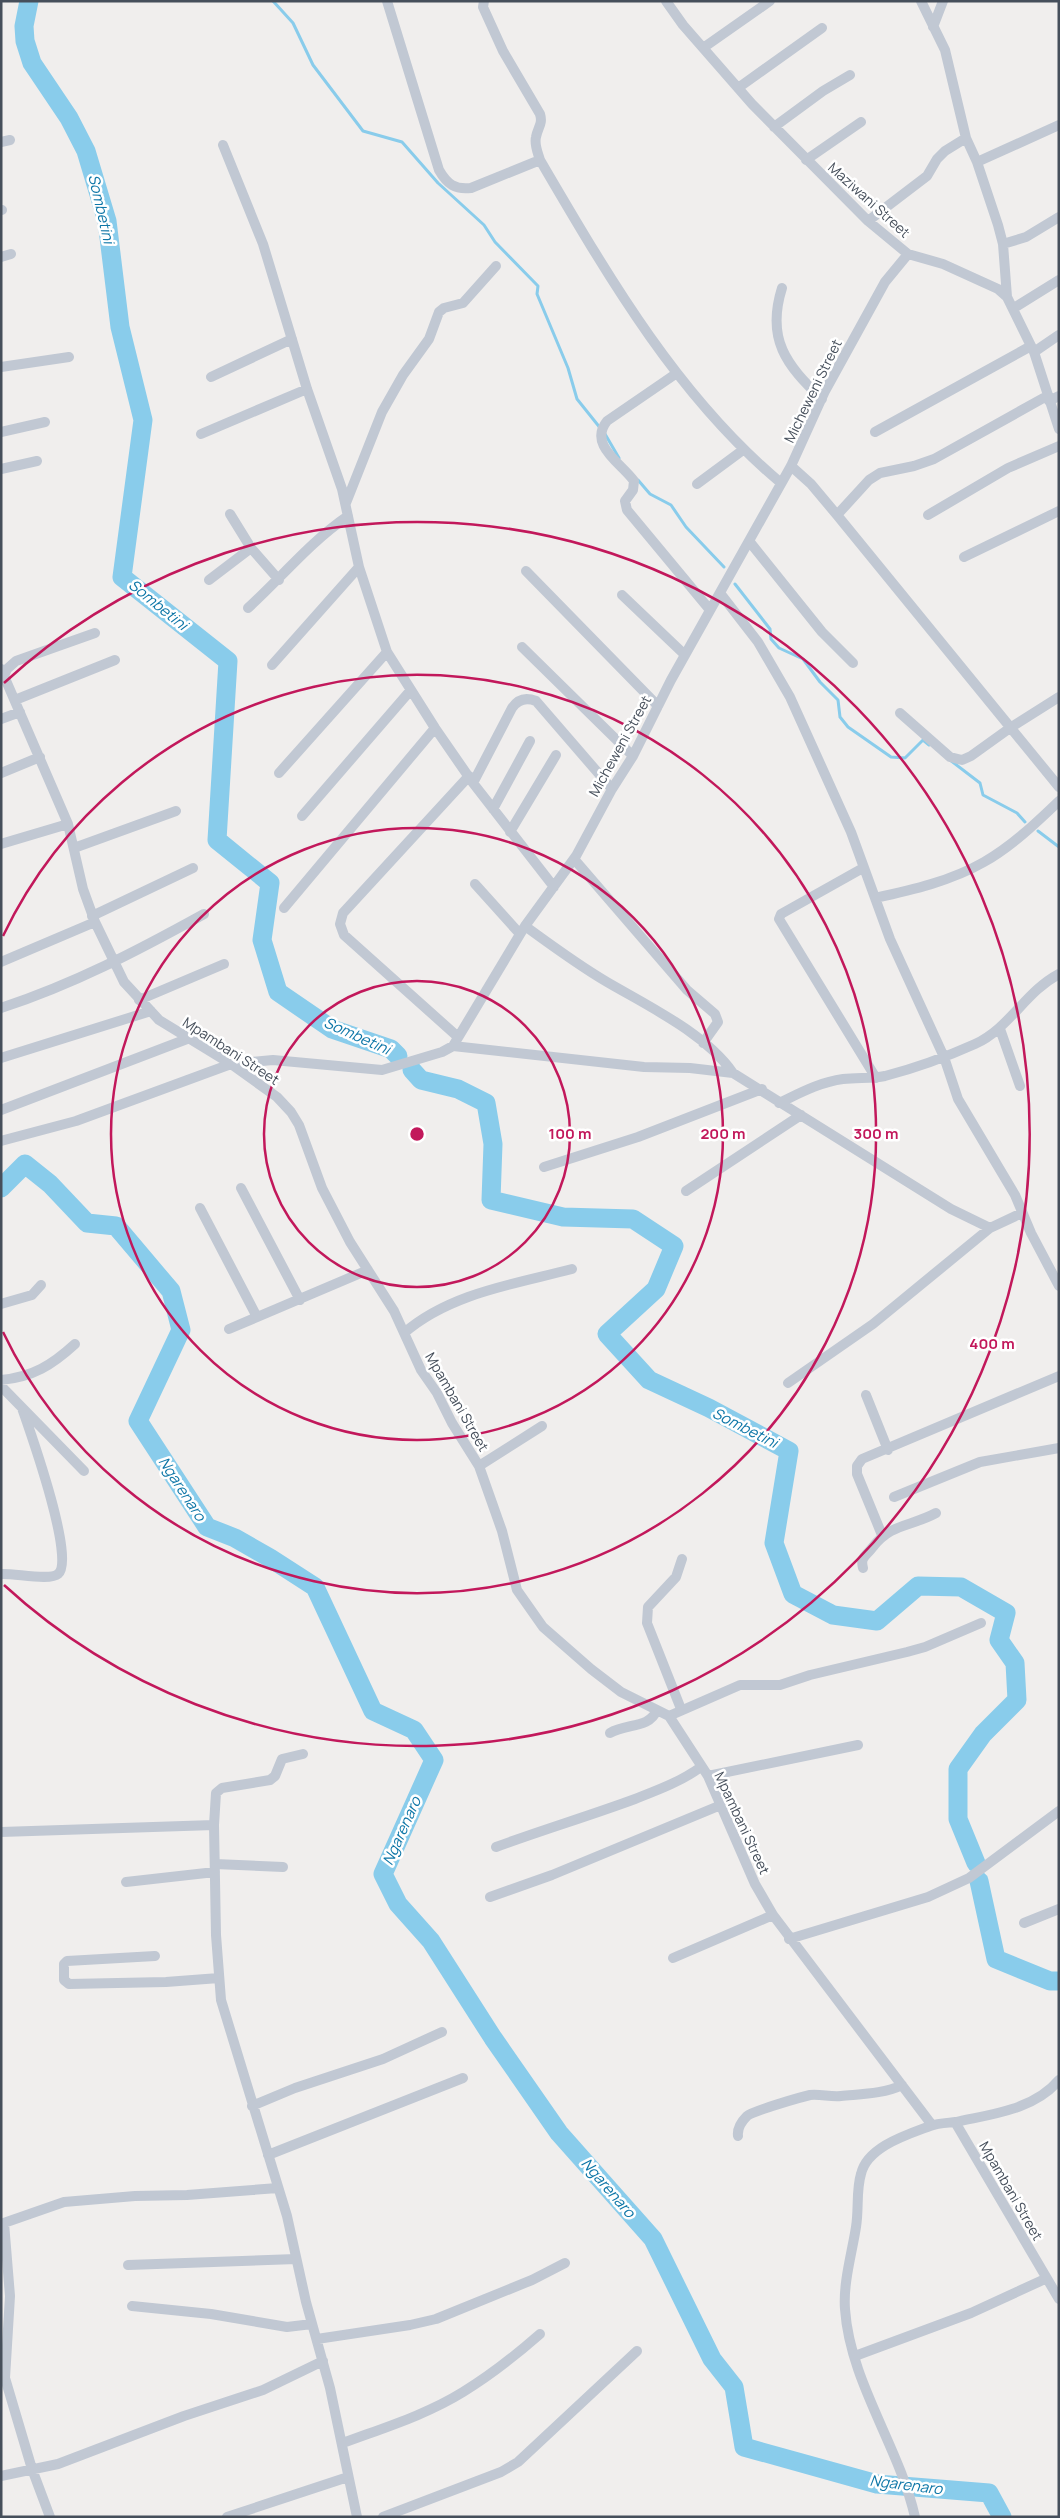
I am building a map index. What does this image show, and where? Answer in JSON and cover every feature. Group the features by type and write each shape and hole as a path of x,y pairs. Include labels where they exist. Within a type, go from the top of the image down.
{"street":[{"path":"386,1 439,170 444,179 451,186 461,189 471,188 540,160"},
{"path":"484,1 483,7 503,51 540,114 542,126 535,143 540,160 630,310 678,373 743,450 781,483"},
{"name":"Maziwani Street","path":"666,1 702,48 738,88 806,160 868,221 908,254 943,264 998,289 1007,297 1033,349 1052,398 1059,429"},
{"path":"702,48 770,1"},
{"path":"921,1 945,50 966,138 977,162 1003,244 1007,297"},
{"path":"933,27 943,1"},
{"path":"738,88 822,28"},
{"path":"774,127 823,91 850,75"},
{"path":"806,160 860,122"},
{"path":"977,162 1059,125"},
{"path":"868,221 927,176 945,151 966,138"},
{"path":"223,145 263,244 307,389 342,489 360,566 388,652 410,691 471,779 554,887"},
{"path":"1003,244 1026,237 1059,217"},
{"name":"Micheweni Street","path":"456,1042 522,930 574,859 612,789 633,756 685,655 791,466 822,400 885,282 908,254"},
{"path":"346,504 382,412 404,375 429,339 439,312 444,308 463,303 496,266"},
{"path":"1014,308 1059,280"},
{"path":"782,288 775,317 780,347 796,374 822,400"},
{"path":"875,432 1059,335"},
{"path":"211,378 292,339"},
{"path":"1,367 69,357"},
{"path":"678,373 602,429 602,445 634,481 633,490 625,501 627,510 710,610"},
{"path":"202,434 307,389"},
{"path":"837,514 869,480 880,472 914,466 934,459 1052,398"},
{"path":"1,432 45,422"},
{"path":"928,515 1008,468 1059,446"},
{"path":"697,484 743,450"},
{"path":"1,469 37,461"},
{"path":"791,466 811,484 837,514 1059,788"},
{"path":"964,557 1059,511"},
{"path":"230,514 251,548 279,580"},
{"path":"248,608 279,580 312,543 348,516"},
{"path":"749,540 822,632 853,663"},
{"path":"209,580 251,548"},
{"path":"272,665 360,566"},
{"path":"526,571 658,706"},
{"path":"720,593 758,642 790,697 851,832 890,939 944,1057 958,1099 1015,1195 1022,1213 1059,1286"},
{"path":"622,595 685,655"},
{"path":"3,673 16,661 95,633"},
{"path":"522,647 633,756"},
{"path":"279,774 388,652"},
{"path":"15,700 115,660"},
{"name":"Mpambani Street","path":"3,673 5,689 15,700 68,824 83,890 114,964 124,982 151,1012 187,1039 231,1064 277,1097 291,1112 299,1125 322,1188 350,1242 394,1311 421,1370 437,1393 452,1423 479,1466 502,1531 517,1590 531,1611 555,1638 591,1669 621,1692 668,1716 708,1776 755,1884 773,1915 789,1939 932,2125"},
{"path":"302,816 410,691"},
{"path":"900,713 950,757 958,760 971,756 1010,728 1059,697"},
{"path":"612,789 536,701 526,699 515,703 471,779 342,913 340,924 344,934 456,1042 644,1067 690,1068 733,1073 762,1089 779,1102 920,1187 951,1208 990,1228"},
{"path":"1,719 20,712"},
{"path":"284,908 435,728"},
{"path":"493,809 530,741"},
{"path":"510,832 556,755"},
{"path":"1,773 40,757"},
{"path":"875,898 916,889 983,862 1027,830 1059,801"},
{"path":"74,848 176,811"},
{"path":"1,844 68,824"},
{"path":"574,859 687,990 715,1014 718,1022 703,1043"},
{"path":"1,962 94,919 192,868"},
{"path":"863,868 781,914 779,919 876,1078"},
{"path":"475,884 522,930 703,1043 724,1060 733,1073"},
{"path":"1,1008 70,984 114,964 204,914"},
{"path":"139,1000 224,964"},
{"path":"779,1102 810,1088 834,1081 876,1078 944,1057 976,1044 1000,1029 1029,995 1059,974"},
{"path":"1,1058 151,1012"},
{"path":"1000,1029 1020,1086"},
{"path":"1,1110 187,1039"},
{"path":"1,1141 76,1121 231,1064 273,1060 382,1070 442,1052 456,1042"},
{"path":"544,1167 638,1137 762,1089"},
{"path":"686,1192 801,1115"},
{"path":"241,1188 300,1300"},
{"path":"200,1208 257,1317"},
{"path":"788,1384 873,1324 990,1228 1022,1213"},
{"path":"404,1333 425,1316 453,1302 572,1269"},
{"path":"229,1329 368,1270"},
{"path":"1,1304 32,1295 41,1285"},
{"path":"1,1380 16,1379 54,1363 75,1344"},
{"path":"882,1535 857,1474 857,1466 862,1459 888,1450 1059,1376"},
{"path":"1,1386 84,1472"},
{"path":"866,1395 888,1450"},
{"path":"1,1574 49,1578 57,1576 62,1571 60,1534 22,1408"},
{"path":"479,1466 542,1426"},
{"path":"894,1497 980,1462 1059,1448"},
{"path":"864,1568 862,1560 882,1535 936,1513"},
{"path":"681,1709 647,1623 648,1607 676,1578 682,1559"},
{"path":"668,1716 740,1684 780,1685 810,1675 925,1647 980,1623"},
{"path":"610,1733 622,1727 643,1724 653,1718 657,1710"},
{"path":"708,1776 858,1745"},
{"path":"303,1754 282,1759 275,1776 270,1780 222,1788 216,1794 214,1824 219,1978 227,2024 293,2239 296,2260 343,2443 357,2517"},
{"path":"496,1847 592,1816 658,1790 689,1776 701,1767"},
{"path":"490,1897 552,1875 720,1805"},
{"path":"789,1939 804,1932 839,1925 898,1907 957,1885 1059,1810"},
{"path":"1,1832 214,1824"},
{"path":"126,1882 215,1868 283,1867"},
{"path":"1024,1923 1059,1909"},
{"path":"673,1958 773,1915"},
{"path":"155,1956 67,1961 64,1964 64,1980 69,1984 121,1984 219,1978"},
{"path":"252,2106 295,2088 383,2059 442,2032"},
{"path":"268,2155 463,2078"},
{"path":"914,2517 910,2496 855,2356 846,2326 844,2306 859,2213 860,2176 864,2163 872,2154 932,2125 955,2122 1025,2105 1044,2094 1059,2080"},
{"path":"738,2136 738,2129 743,2121 749,2114 758,2111 807,2096 840,2096 893,2090 902,2085"},
{"name":"Mpambani Street","path":"955,2122 1045,2279 1059,2299"},
{"path":"50,2517 4,2388 4,2345 10,2296 3,2223 64,2202 278,2188"},
{"path":"128,2265 296,2260"},
{"path":"316,2340 436,2319 532,2280 565,2264"},
{"path":"855,2356 955,2320 1045,2279"},
{"path":"132,2306 220,2315 287,2328 312,2324"},
{"path":"343,2443 423,2412 462,2393 502,2367 540,2334"},
{"path":"383,2517 502,2472 518,2462 638,2351"},
{"path":"1,2476 58,2464 176,2419 262,2390 323,2361"},
{"path":"227,2517 348,2477"}],"waterway":[{"name":"Sombetini","path":"29,1 24,26 25,41 32,63 69,118 86,151 107,221 120,327 143,420 122,577 228,661 217,840 270,883 262,940 278,992 332,1029 391,1049 398,1056"},
{"path":"273,1 293,23 313,65 363,131 402,142 438,183 484,225 495,242 538,286 537,294 568,368 577,399 601,429"},
{"path":"605,434 619,458"},
{"path":"638,480 650,494 671,505 686,527 724,567"},
{"path":"735,584 770,629 771,639 779,648 803,659 820,682 838,700 840,717 848,727 891,757 905,758 923,740 929,745"},
{"path":"950,760 980,783 983,795 1017,813 1025,822"},
{"path":"1038,831 1059,847"},
{"name":"Sombetini","path":"412,1070 421,1080 458,1089 486,1103 493,1144 491,1200 563,1217 633,1219 674,1246 656,1289 607,1334 649,1380 709,1408 789,1451 774,1543 793,1594 833,1615 877,1621 918,1586 961,1587 1006,1613 999,1640 1015,1663 1017,1700 983,1734 958,1769 958,1819 976,1863"},
{"name":"Ngarenaro","path":"1,1188 25,1164 50,1184 87,1223 116,1226 171,1291 181,1330 138,1421 207,1527 235,1538 315,1587 373,1711 414,1730 434,1760 383,1874 398,1904 431,1941 493,2038 559,2133 653,2239 712,2359 734,2387 744,2447 877,2484 989,2493 1002,2517"},
{"name":"Sombetini","path":"979,1881 996,1959 1050,1981 1059,1981"}]}
